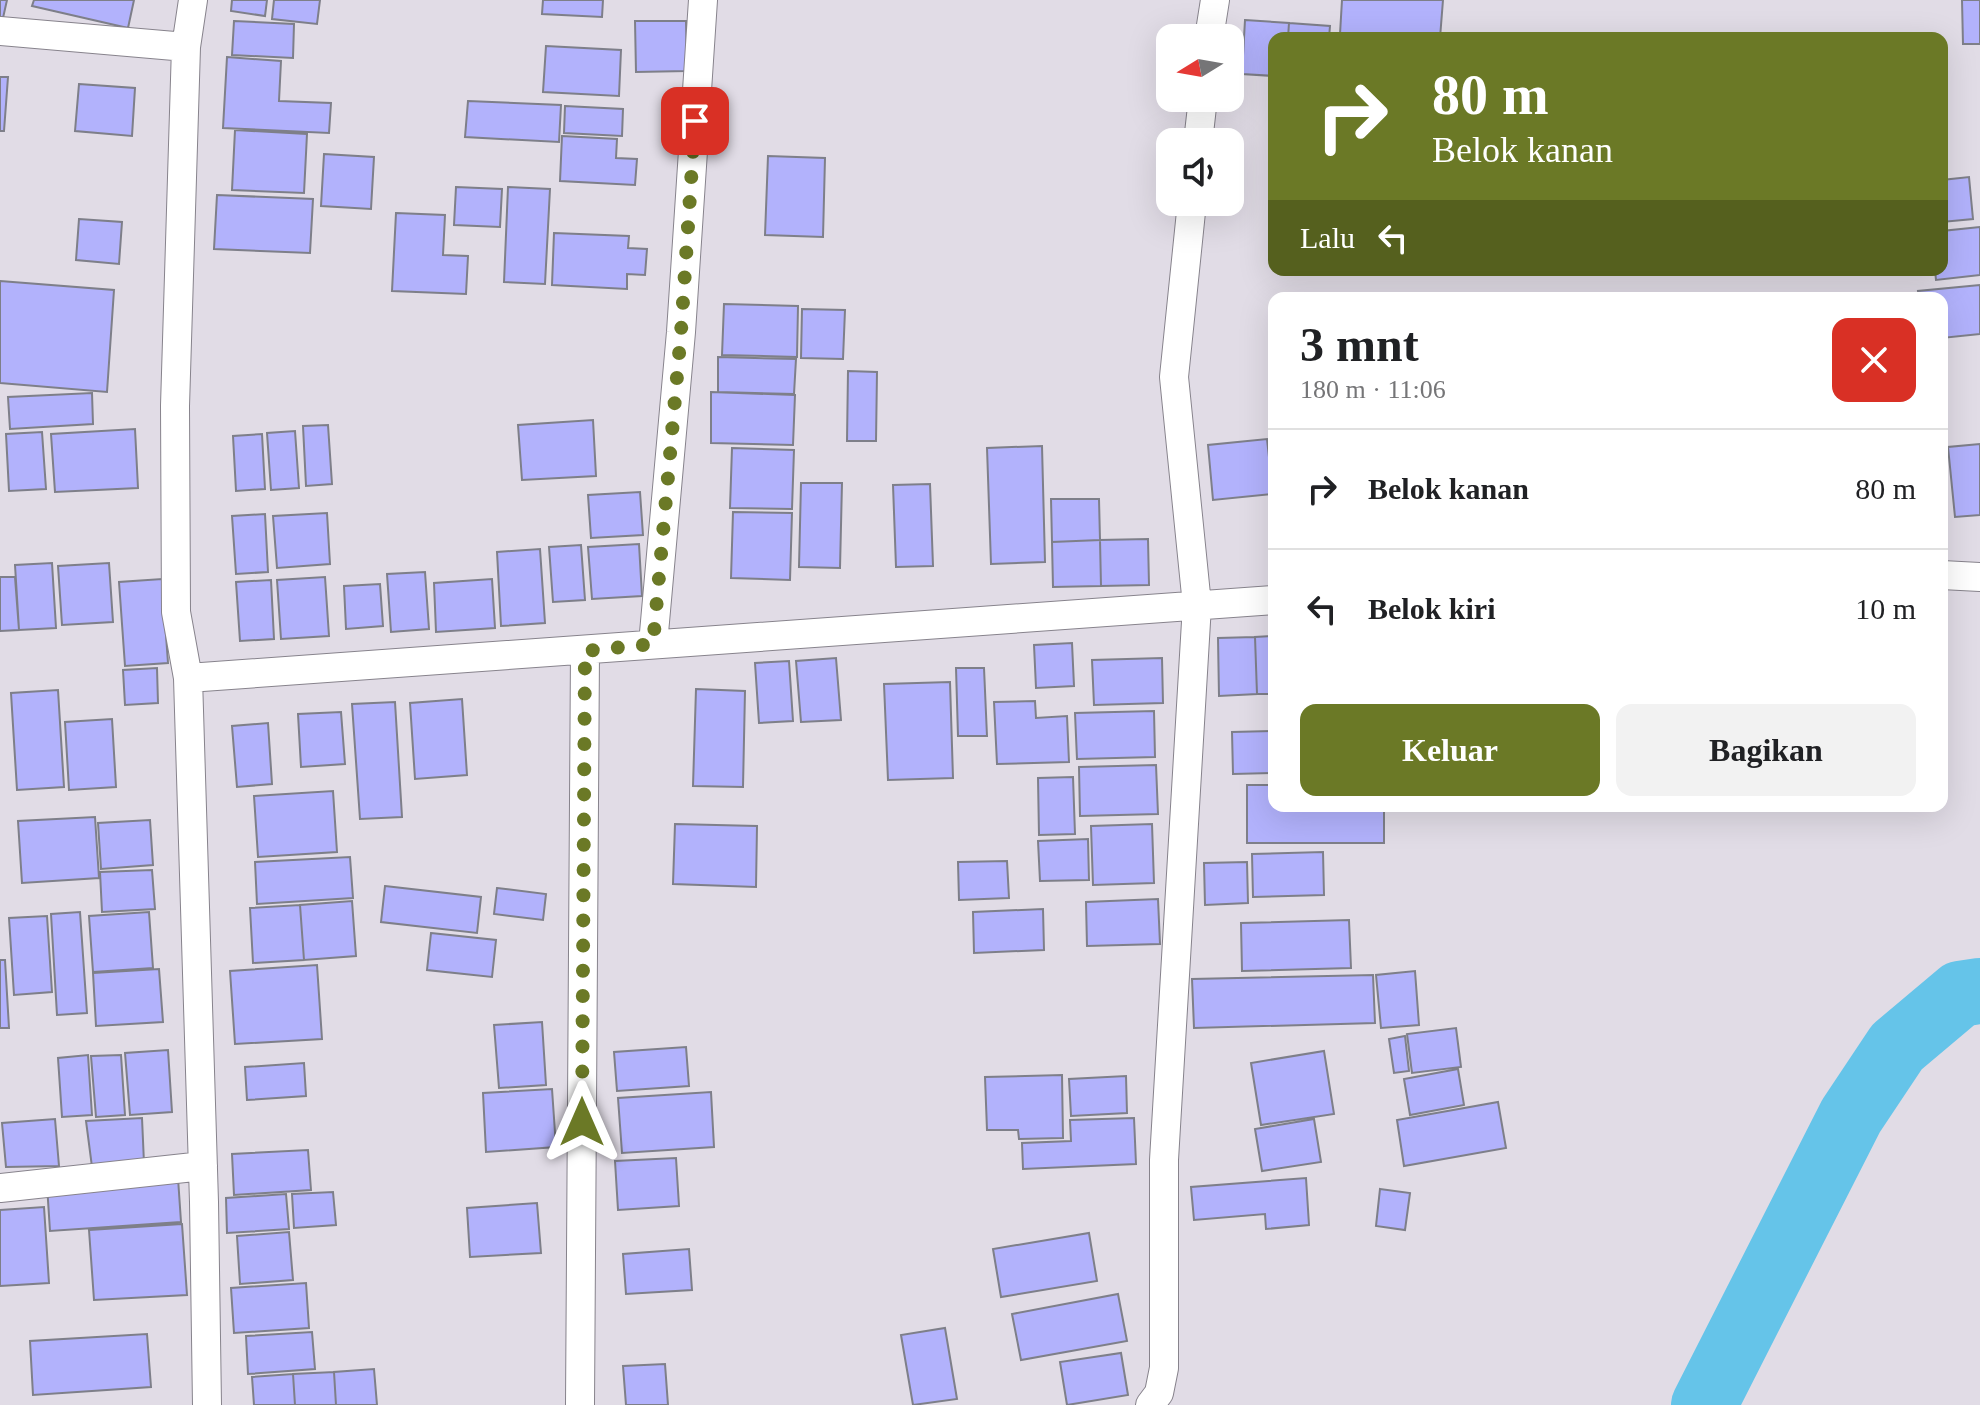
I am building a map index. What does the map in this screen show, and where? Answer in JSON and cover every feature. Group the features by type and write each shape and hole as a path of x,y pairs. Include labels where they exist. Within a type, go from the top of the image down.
{"street":[{"path":"193,0 186,47 175,406 176,612 188,678 207,1405"},
{"path":"653,644 681,332 703,0"},
{"path":"1211,24 1215,0"},
{"path":"0,31 186,47"},
{"path":"1150,1405 1159,1393 1164,1368 1164,1160 1197,605 1174,377 1191,216"},
{"path":"1948,575 1980,577"},
{"path":"188,678 1268,600"},
{"path":"580,1405 585,651"},
{"path":"0,1188 203,1166"}],"building":[{"path":"0,0 7,0 3,18 0,17"},
{"path":"34,0 134,0 128,28 32,6"},
{"path":"232,0 267,0 265,16 231,11"},
{"path":"274,0 320,0 317,24 272,19"},
{"path":"543,0 603,0 602,17 542,14"},
{"path":"1342,0 1443,0 1440,32 1340,32"},
{"path":"1962,0 1980,0 1980,44 1963,44"},
{"path":"1245,20 1289,23 1288,32 1268,32 1268,76 1244,74"},
{"path":"234,21 294,24 293,58 232,55"},
{"path":"635,21 686,21 687,71 636,72"},
{"path":"1289,23 1330,26 1330,32 1288,32"},
{"path":"546,46 621,50 619,96 543,92"},
{"path":"227,57 281,61 279,101 331,103 329,133 223,128"},
{"path":"0,77 8,77 4,131 0,131"},
{"path":"79,84 135,88 132,136 75,131"},
{"path":"468,101 561,105 559,142 465,137"},
{"path":"565,106 623,109 622,136 564,133"},
{"path":"235,130 307,134 304,193 232,190"},
{"path":"562,136 617,139 616,158 637,159 635,185 560,181"},
{"path":"324,154 374,157 371,209 321,206"},
{"path":"768,156 825,158 823,237 765,235"},
{"path":"1969,177 1973,219 1948,221 1948,179"},
{"path":"456,187 502,189 500,227 454,225"},
{"path":"508,187 550,189 545,284 504,282"},
{"path":"217,195 313,199 310,253 214,249"},
{"path":"396,213 445,215 443,255 468,256 466,294 392,291"},
{"path":"79,219 122,222 119,264 76,260"},
{"path":"1980,227 1980,275 1936,280 1936,276 1948,276 1948,230"},
{"path":"554,233 629,236 628,248 647,249 645,275 627,274 627,289 552,285"},
{"path":"0,281 114,290 107,392 0,383"},
{"path":"1980,285 1980,334 1948,337 1948,292 1918,291"},
{"path":"724,304 798,306 797,357 722,355"},
{"path":"802,309 845,310 843,359 801,358"},
{"path":"718,357 796,359 794,394 718,392"},
{"path":"848,371 877,372 876,441 847,441"},
{"path":"711,392 795,395 793,445 711,443"},
{"path":"92,393 93,424 10,429 8,397"},
{"path":"593,420 596,476 522,480 518,425"},
{"path":"328,425 332,484 306,486 303,426"},
{"path":"135,429 138,488 55,492 51,434"},
{"path":"295,431 299,488 271,490 267,433"},
{"path":"42,432 46,489 9,491 6,434"},
{"path":"262,434 265,489 236,491 233,436"},
{"path":"1267,439 1268,494 1213,500 1208,445"},
{"path":"1980,444 1980,515 1955,517 1948,447"},
{"path":"1042,446 1045,562 991,564 987,448"},
{"path":"732,448 794,450 792,509 730,508"},
{"path":"801,483 842,483 840,568 799,567"},
{"path":"930,484 933,566 896,567 893,485"},
{"path":"640,492 643,535 591,538 588,495"},
{"path":"1051,499 1099,499 1100,540 1052,542"},
{"path":"733,512 792,513 790,580 731,578"},
{"path":"327,513 330,564 277,568 273,516"},
{"path":"265,514 268,572 236,574 232,516"},
{"path":"1148,539 1149,585 1101,586 1100,540"},
{"path":"1100,540 1101,586 1053,587 1052,542"},
{"path":"639,544 642,596 592,599 588,547"},
{"path":"581,545 585,600 553,602 549,547"},
{"path":"540,549 545,623 501,626 497,552"},
{"path":"52,563 56,628 19,630 15,565"},
{"path":"109,563 113,622 62,625 58,566"},
{"path":"425,572 429,629 391,632 387,574"},
{"path":"0,577 15,577 19,630 0,631"},
{"path":"325,577 329,636 281,639 277,580"},
{"path":"162,579 168,663 125,666 119,582"},
{"path":"492,579 495,628 436,632 434,583"},
{"path":"271,580 274,639 240,641 236,582"},
{"path":"380,584 383,626 346,629 344,586"},
{"path":"1268,636 1268,694 1257,694 1255,637"},
{"path":"1255,637 1257,694 1219,696 1218,638"},
{"path":"1072,643 1074,686 1036,688 1034,645"},
{"path":"836,658 841,720 801,722 796,661"},
{"path":"1162,658 1163,703 1094,705 1092,660"},
{"path":"789,661 793,721 759,723 755,663"},
{"path":"157,668 158,703 125,705 123,670"},
{"path":"956,668 984,668 987,736 958,736"},
{"path":"950,682 953,778 888,780 884,684"},
{"path":"696,689 745,691 743,787 693,786"},
{"path":"58,690 64,787 17,790 11,693"},
{"path":"462,699 467,775 415,779 410,703"},
{"path":"1035,701 1036,718 1067,716 1069,762 997,764 994,702"},
{"path":"395,702 402,817 360,819 352,704"},
{"path":"1154,711 1155,757 1077,759 1075,713"},
{"path":"341,712 345,764 301,767 298,714"},
{"path":"112,719 116,787 69,790 65,722"},
{"path":"268,723 272,784 237,787 232,726"},
{"path":"1268,731 1268,773 1233,774 1232,732"},
{"path":"1156,765 1158,814 1080,816 1079,767"},
{"path":"1073,777 1075,834 1039,835 1038,778"},
{"path":"1247,785 1268,785 1268,812 1384,812 1384,843 1247,843"},
{"path":"333,791 337,852 258,857 254,796"},
{"path":"95,817 99,878 22,883 18,821"},
{"path":"150,820 153,865 101,869 98,823"},
{"path":"675,824 757,826 756,887 673,884"},
{"path":"1152,824 1154,883 1093,885 1091,826"},
{"path":"1088,839 1089,880 1040,881 1038,841"},
{"path":"1323,852 1324,895 1253,897 1252,854"},
{"path":"350,857 353,898 257,904 255,862"},
{"path":"1007,861 1009,898 959,900 958,862"},
{"path":"1247,862 1248,903 1205,905 1204,863"},
{"path":"152,870 155,909 102,912 100,872"},
{"path":"385,886 481,897 477,933 381,922"},
{"path":"497,888 546,894 543,920 494,914"},
{"path":"1158,899 1160,944 1087,946 1086,902"},
{"path":"352,901 356,956 304,960 300,905"},
{"path":"300,905 304,960 253,963 250,908"},
{"path":"1043,909 1044,950 974,953 973,912"},
{"path":"80,912 87,1013 57,1015 51,914"},
{"path":"149,912 153,968 93,972 89,916"},
{"path":"47,916 52,992 14,995 9,918"},
{"path":"1349,920 1351,968 1242,971 1241,923"},
{"path":"431,933 496,940 492,977 427,970"},
{"path":"0,960 5,960 9,1028 0,1028"},
{"path":"317,965 322,1039 235,1044 230,971"},
{"path":"159,969 163,1022 96,1026 93,973"},
{"path":"1415,971 1419,1025 1381,1028 1376,975"},
{"path":"1373,975 1375,1023 1194,1028 1192,979"},
{"path":"542,1022 546,1085 499,1088 494,1025"},
{"path":"1456,1028 1461,1067 1412,1073 1407,1034"},
{"path":"1405,1036 1409,1071 1394,1073 1389,1039"},
{"path":"686,1047 689,1086 617,1091 614,1052"},
{"path":"168,1050 172,1112 130,1115 125,1053"},
{"path":"1324,1051 1334,1114 1261,1125 1251,1063"},
{"path":"88,1055 92,1115 62,1117 58,1058"},
{"path":"121,1055 125,1115 96,1117 91,1056"},
{"path":"304,1063 306,1096 247,1100 245,1067"},
{"path":"1458,1069 1464,1105 1410,1115 1404,1079"},
{"path":"1062,1075 1063,1138 1019,1139 1018,1130 987,1130 985,1077"},
{"path":"1126,1076 1127,1113 1071,1116 1069,1079"},
{"path":"552,1089 556,1147 486,1152 483,1093"},
{"path":"711,1092 714,1147 622,1153 618,1098"},
{"path":"1498,1102 1506,1148 1404,1166 1397,1120"},
{"path":"142,1118 144,1163 92,1167 86,1121"},
{"path":"1134,1118 1136,1164 1023,1169 1022,1143 1071,1141 1070,1120"},
{"path":"55,1119 59,1166 6,1167 2,1123"},
{"path":"1314,1119 1321,1162 1262,1171 1255,1129"},
{"path":"308,1150 311,1190 234,1195 232,1154"},
{"path":"676,1158 679,1206 618,1210 615,1161"},
{"path":"178,1178 181,1222 50,1231 47,1185"},
{"path":"1306,1178 1309,1225 1266,1229 1265,1214 1194,1220 1191,1187"},
{"path":"1380,1189 1410,1193 1405,1230 1376,1226"},
{"path":"333,1192 336,1225 294,1228 292,1194"},
{"path":"286,1194 289,1229 227,1233 226,1198"},
{"path":"537,1203 541,1253 470,1257 467,1208"},
{"path":"44,1207 49,1283 0,1286 0,1210"},
{"path":"182,1224 187,1295 94,1300 89,1230"},
{"path":"289,1232 293,1280 240,1284 237,1236"},
{"path":"1089,1233 1097,1281 1001,1297 993,1249"},
{"path":"689,1249 692,1290 626,1294 623,1254"},
{"path":"306,1283 309,1328 234,1333 231,1288"},
{"path":"1118,1294 1127,1341 1021,1360 1012,1314"},
{"path":"945,1328 957,1399 913,1405 901,1335"},
{"path":"312,1332 315,1369 248,1374 246,1336"},
{"path":"147,1334 151,1387 33,1395 30,1341"},
{"path":"1121,1353 1128,1395 1067,1405 1060,1362"},
{"path":"665,1364 668,1405 626,1405 623,1366"},
{"path":"374,1369 377,1405 336,1405 334,1372"},
{"path":"334,1372 336,1405 295,1405 293,1374"},
{"path":"293,1374 295,1405 254,1405 252,1377"}],"waterway":[{"path":"1704,1405 1851,1116 1897,1047 1960,994 1980,991"}],"route":[{"path":"582,1122 585,651 653,644 681,332 695,121"}]}
